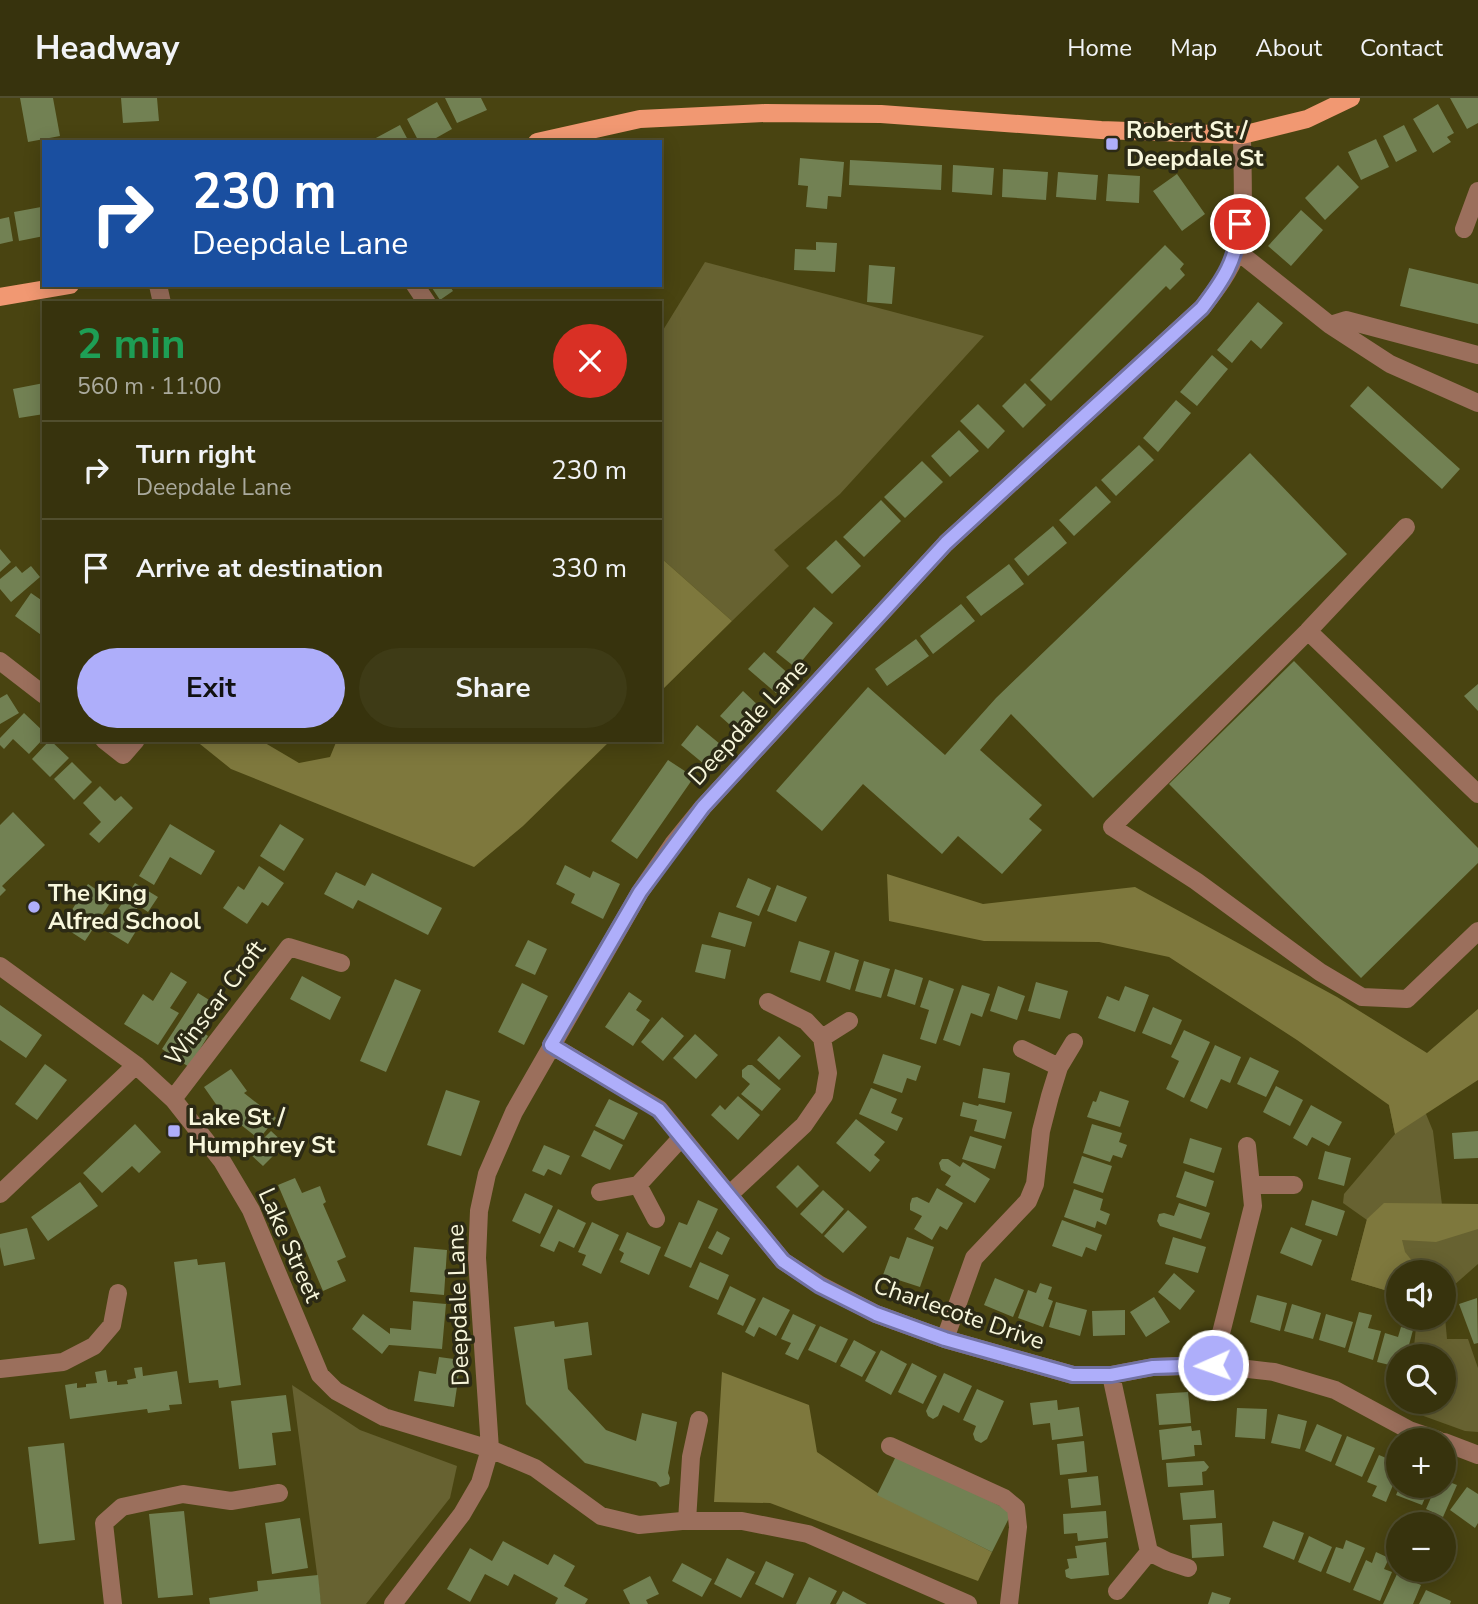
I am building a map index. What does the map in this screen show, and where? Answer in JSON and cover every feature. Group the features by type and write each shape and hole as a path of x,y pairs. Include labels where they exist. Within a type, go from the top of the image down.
{"main road":[{"path":"546,140 640,119 765,113 881,114 1101,130 1241,135 1307,119 1351,98"},
{"path":"0,297 58,287"}],"street":[{"name":"Deepdale Lane","path":"490,1449 477,1258 479,1211 487,1174 513,1112 551,1045 640,892 703,807 946,543 1202,308 1221,282 1237,251 1243,188 1241,135"},
{"path":"1464,229 1478,191"},
{"path":"1237,251 1330,325 1390,364 1478,403"},
{"path":"1330,325 1346,320 1478,355"},
{"path":"1406,527 1308,631 1112,827 1196,881 1320,971 1362,997 1407,999 1478,932"},
{"path":"1308,631 1478,794"},
{"path":"0,661 42,693"},
{"path":"107,742 123,755 134,742"},
{"name":"Winscar Croft","path":"173,1099 289,947 341,963"},
{"name":"Lake Street","path":"0,966 136,1065 173,1099 222,1161 251,1210 320,1375 336,1391 384,1417 490,1449 535,1468 601,1516 639,1525 687,1521 742,1521 808,1534 968,1604"},
{"path":"730,1194 804,1125 824,1096 828,1073 822,1038 806,1021 768,1002"},
{"path":"822,1038 849,1021"},
{"path":"945,1339 974,1258 1028,1202 1035,1184 1041,1130 1059,1068 1074,1042"},
{"name":"Charlecote Drive","path":"551,1045 659,1110 783,1261 820,1286 876,1314 945,1339 1073,1375 1111,1375 1153,1367 1213,1365 1274,1372 1335,1390 1405,1428"},
{"path":"1022,1049 1059,1068"},
{"path":"0,1194 136,1065"},
{"path":"600,1192 638,1185 682,1137"},
{"path":"1213,1365 1253,1206 1247,1146"},
{"path":"638,1185 656,1219"},
{"path":"1251,1185 1294,1185"},
{"path":"0,1369 63,1362 94,1346 112,1325 118,1293"},
{"path":"1111,1375 1149,1552"},
{"path":"687,1521 691,1457 699,1420"},
{"path":"890,1446 1004,1498 1016,1507 1018,1527 1009,1604"},
{"path":"1456,1447 1478,1455"},
{"path":"393,1604 462,1514 480,1483 490,1449"},
{"path":"113,1604 104,1523 122,1507 183,1494 231,1502 279,1493"},
{"path":"1149,1552 1188,1568"},
{"path":"1117,1591 1149,1552"}],"shaded area":[{"path":"705,262 984,336 840,494 774,550 789,566 732,621 662,559 662,332"},
{"path":"662,559 732,621 662,690"},
{"path":"197,742 263,742 299,763 330,757 336,742 609,742 523,826 474,867 231,769"},
{"path":"887,874 983,904 1135,887 1337,997 1427,1053 1478,1009 1478,1080 1395,1134 1389,1105 1297,1040 1169,957 1099,942 984,941 889,921"},
{"path":"1389,1105 1426,1114 1433,1131 1442,1205 1478,1204 1478,1264 1456,1283 1456,1260 1386,1260 1386,1290 1351,1280 1367,1220 1343,1203 1344,1194 1395,1134"},
{"path":"1384,1203 1478,1204 1478,1229 1436,1242 1402,1240 1405,1252 1411,1260 1386,1260 1386,1290 1351,1280 1367,1219"},
{"path":"1416,1330 1446,1330 1447,1339 1468,1339 1478,1368 1478,1432 1465,1431 1418,1414 1456,1414 1456,1344 1414,1344"},
{"path":"722,1372 809,1405 817,1452 885,1498 992,1552 978,1581 770,1503 714,1502"},
{"path":"292,1385 360,1430 457,1466 450,1498 366,1604 321,1604"}],"building":[{"path":"20,98 53,98 60,136 28,142"},
{"path":"121,98 157,98 159,121 123,123"},
{"path":"445,98 481,98 487,110 457,123"},
{"path":"1450,98 1478,98 1478,123 1467,129"},
{"path":"437,102 452,129 433,140 418,140 407,119"},
{"path":"1438,104 1454,133 1447,137 1451,142 1433,153 1413,119"},
{"path":"400,125 408,140 372,140"},
{"path":"1404,125 1417,151 1396,162 1383,136"},
{"path":"1376,139 1389,167 1361,180 1348,152"},
{"path":"800,158 844,162 841,197 828,196 827,209 806,207 808,186 798,185"},
{"path":"850,160 942,165 941,190 849,185"},
{"path":"953,165 994,168 992,195 952,192"},
{"path":"1338,165 1359,187 1325,220 1305,198"},
{"path":"1003,169 1048,172 1046,200 1002,197"},
{"path":"1058,172 1098,175 1096,200 1056,197"},
{"path":"1108,174 1140,176 1139,203 1106,201"},
{"path":"1177,174 1205,214 1182,231 1153,191"},
{"path":"41,207 42,236 19,241 14,212"},
{"path":"1301,210 1323,230 1291,266 1268,246"},
{"path":"9,217 13,241 0,244 0,219"},
{"path":"816,242 837,243 835,272 794,270 795,249 816,250"},
{"path":"1165,245 1184,264 1180,269 1185,275 1170,290 1166,286 1051,401 1030,380"},
{"path":"869,265 895,267 892,304 867,302"},
{"path":"1409,268 1478,284 1478,324 1400,306"},
{"path":"431,287 450,287 453,291 440,300"},
{"path":"1258,302 1283,323 1261,349 1251,340 1232,363 1217,350"},
{"path":"1212,355 1228,369 1197,406 1180,392"},
{"path":"42,383 42,414 19,418 13,389"},
{"path":"1025,383 1046,405 1023,428 1002,406"},
{"path":"1368,386 1460,469 1442,489 1350,406"},
{"path":"1176,400 1191,413 1158,452 1143,438"},
{"path":"978,404 1005,431 988,449 960,421"},
{"path":"959,430 979,451 950,477 931,456"},
{"path":"1139,445 1154,460 1116,496 1101,480"},
{"path":"1250,453 1347,554 1093,798 1011,714 980,750 1042,805 1029,819 1042,830 1002,874 958,836 942,854 863,784 822,831 776,791 868,687 945,755 996,698"},
{"path":"922,461 943,482 905,518 884,497"},
{"path":"1096,486 1111,502 1074,536 1059,520"},
{"path":"881,500 901,521 864,557 843,537"},
{"path":"1053,526 1067,543 1028,576 1014,559"},
{"path":"836,540 861,566 832,594 806,568"},
{"path":"0,549 11,562 0,572"},
{"path":"1009,564 1024,584 981,616 966,597"},
{"path":"16,566 22,573 31,566 40,577 11,602 0,589 0,579"},
{"path":"31,593 42,601 42,636 15,616"},
{"path":"961,604 975,621 933,654 920,636"},
{"path":"814,607 833,623 796,668 776,652"},
{"path":"916,639 929,656 887,686 875,669"},
{"path":"764,652 791,676 776,693 748,669"},
{"path":"1294,661 1478,848 1478,863 1361,978 1169,784"},
{"path":"1478,684 1478,711 1464,696"},
{"path":"743,691 761,708 739,733 720,716"},
{"path":"7,694 19,713 0,724 0,698"},
{"path":"24,713 42,730 42,740 29,754 13,739 4,749 0,745 0,738"},
{"path":"697,725 720,744 704,764 681,745"},
{"path":"48,742 52,742 69,758 50,777 32,759"},
{"path":"668,760 694,777 637,859 611,841"},
{"path":"72,762 92,782 74,800 54,779"},
{"path":"100,786 115,801 121,796 133,808 99,843 89,834 101,822 83,803"},
{"path":"13,812 45,845 2,886 6,890 0,896 0,825"},
{"path":"170,824 215,851 201,875 170,857 154,885 139,876"},
{"path":"280,824 304,839 284,871 260,856"},
{"path":"565,865 590,878 593,871 620,884 603,919 571,903 575,894 556,884"},
{"path":"259,866 284,883 268,906 262,902 247,924 223,908 238,886 244,890"},
{"path":"336,872 365,886 372,873 442,908 428,935 358,900 353,909 324,894"},
{"path":"748,878 771,888 759,916 736,907"},
{"path":"135,883 158,897 148,912 139,906 131,917 141,923 128,944 105,930"},
{"path":"88,884 112,900 85,941 62,926"},
{"path":"777,885 807,897 796,922 767,911"},
{"path":"719,912 752,922 745,947 711,937"},
{"path":"528,940 547,949 535,975 515,966"},
{"path":"799,941 830,951 820,981 790,972"},
{"path":"702,944 731,950 725,979 695,972"},
{"path":"835,952 859,960 850,990 826,982"},
{"path":"864,961 890,969 881,998 855,991"},
{"path":"895,969 923,978 915,1005 887,996"},
{"path":"171,972 187,982 170,1008 179,1013 158,1045 124,1024 143,994 153,1001"},
{"path":"302,976 341,997 330,1020 290,999"},
{"path":"395,979 421,990 386,1072 360,1061"},
{"path":"929,980 954,989 936,1044 920,1039 929,1010 920,1007"},
{"path":"1036,982 1068,991 1060,1019 1028,1011"},
{"path":"522,983 548,996 524,1045 498,1032"},
{"path":"962,985 990,994 982,1017 971,1013 960,1046 943,1040"},
{"path":"998,986 1025,996 1017,1020 990,1011"},
{"path":"1125,986 1149,995 1135,1032 1098,1018 1107,996 1119,1001"},
{"path":"629,992 642,1001 636,1010 650,1020 633,1046 605,1027"},
{"path":"198,993 214,1003 198,1029 208,1036 189,1067 162,1049"},
{"path":"0,1005 42,1035 26,1058 0,1040"},
{"path":"1153,1007 1182,1020 1171,1045 1142,1033"},
{"path":"662,1017 684,1036 663,1061 641,1042"},
{"path":"1184,1030 1210,1042 1184,1098 1166,1089 1179,1061 1171,1057"},
{"path":"695,1034 718,1055 696,1079 673,1058"},
{"path":"779,1036 801,1056 779,1080 757,1060"},
{"path":"1215,1045 1241,1057 1230,1083 1221,1079 1207,1109 1190,1101"},
{"path":"883,1054 921,1066 916,1081 907,1078 902,1093 873,1083"},
{"path":"1250,1057 1279,1071 1266,1097 1237,1084"},
{"path":"45,1064 67,1080 37,1120 15,1104"},
{"path":"752,1065 781,1089 762,1111 741,1094 750,1084 742,1077 742,1070"},
{"path":"983,1068 1010,1073 1005,1103 978,1098"},
{"path":"231,1069 247,1091 244,1093 276,1118 259,1139 220,1110 204,1087"},
{"path":"1276,1086 1303,1100 1290,1126 1263,1112"},
{"path":"871,1088 897,1099 891,1113 903,1118 897,1131 859,1114"},
{"path":"446,1090 480,1101 461,1156 427,1145"},
{"path":"1100,1091 1129,1101 1120,1127 1087,1117"},
{"path":"738,1096 760,1115 738,1140 711,1115 720,1105 725,1110"},
{"path":"609,1099 638,1113 624,1140 595,1126"},
{"path":"963,1102 1012,1112 1005,1139 974,1131 977,1120 960,1116"},
{"path":"1311,1105 1342,1122 1329,1146 1312,1137 1307,1146 1293,1138"},
{"path":"856,1119 885,1142 874,1155 880,1160 870,1172 836,1143"},
{"path":"135,1124 161,1152 139,1173 132,1166 102,1193 83,1173"},
{"path":"1092,1124 1122,1133 1119,1142 1127,1145 1122,1158 1113,1155 1110,1162 1083,1153"},
{"path":"594,1130 623,1145 610,1170 581,1156"},
{"path":"271,1131 285,1144 263,1166 249,1153"},
{"path":"1478,1131 1478,1158 1454,1159 1452,1133"},
{"path":"970,1136 1002,1146 995,1169 962,1159"},
{"path":"1190,1138 1222,1148 1214,1173 1183,1163"},
{"path":"544,1145 570,1156 561,1175 548,1169 544,1176 532,1171"},
{"path":"1325,1151 1351,1158 1344,1186 1318,1179"},
{"path":"1082,1156 1112,1166 1103,1193 1073,1183"},
{"path":"942,1159 948,1159 960,1167 963,1162 990,1179 975,1203 945,1185 951,1176 941,1170 939,1163"},
{"path":"798,1165 819,1186 797,1208 776,1187"},
{"path":"1185,1171 1214,1181 1206,1207 1176,1197"},
{"path":"295,1178 302,1193 320,1186 326,1202 323,1204 346,1257 337,1261 346,1281 323,1291 278,1185"},
{"path":"80,1182 98,1206 48,1241 31,1217"},
{"path":"937,1188 963,1203 947,1230 940,1226 932,1240 914,1229 922,1216 910,1210 910,1204 912,1198 917,1197 929,1203"},
{"path":"1074,1189 1103,1199 1100,1210 1110,1214 1106,1225 1097,1221 1095,1228 1064,1217"},
{"path":"823,1190 844,1209 822,1234 800,1214"},
{"path":"525,1193 553,1206 540,1234 512,1221"},
{"path":"698,1200 718,1209 691,1268 664,1256 679,1222 687,1225"},
{"path":"1312,1200 1345,1211 1337,1236 1305,1225"},
{"path":"1179,1203 1210,1213 1201,1239 1160,1226 1157,1221 1159,1214 1174,1216"},
{"path":"558,1209 586,1223 574,1248 559,1241 554,1252 540,1246"},
{"path":"848,1210 867,1227 843,1253 824,1236"},
{"path":"1062,1220 1102,1235 1096,1251 1086,1247 1082,1257 1052,1246"},
{"path":"592,1222 619,1235 601,1274 582,1265 586,1255 578,1252"},
{"path":"1291,1227 1322,1240 1312,1266 1280,1253"},
{"path":"27,1228 35,1259 4,1266 0,1234"},
{"path":"717,1231 730,1238 722,1255 708,1248"},
{"path":"627,1232 661,1247 649,1275 620,1262 624,1253 619,1250"},
{"path":"907,1237 934,1247 920,1287 883,1275 890,1256 899,1259"},
{"path":"1173,1237 1206,1247 1198,1273 1165,1264"},
{"path":"414,1247 447,1250 444,1295 410,1292"},
{"path":"197,1259 198,1265 225,1262 241,1385 219,1388 218,1380 189,1383 174,1262"},
{"path":"700,1262 729,1275 718,1300 689,1287"},
{"path":"1174,1273 1195,1291 1180,1310 1158,1292"},
{"path":"995,1278 1024,1290 1013,1317 984,1305"},
{"path":"1040,1283 1052,1287 1048,1299 1053,1301 1043,1327 1018,1318 1028,1290 1036,1293"},
{"path":"730,1286 756,1299 743,1326 717,1314"},
{"path":"1257,1295 1287,1303 1280,1331 1250,1322"},
{"path":"763,1297 790,1310 776,1336 759,1327 754,1337 745,1332"},
{"path":"1154,1297 1170,1322 1146,1337 1130,1312"},
{"path":"1477,1298 1478,1343 1474,1344 1459,1304"},
{"path":"413,1301 446,1304 442,1349 389,1345 382,1354 352,1329 363,1314 390,1334 390,1328 411,1330"},
{"path":"1056,1302 1087,1310 1080,1336 1049,1327"},
{"path":"1292,1304 1321,1313 1313,1339 1284,1331"},
{"path":"1125,1310 1125,1335 1093,1336 1092,1311"},
{"path":"1359,1312 1372,1315 1368,1328 1381,1331 1373,1360 1348,1352"},
{"path":"793,1314 816,1325 798,1360 785,1354 791,1343 781,1339"},
{"path":"1326,1314 1353,1322 1345,1348 1319,1340"},
{"path":"554,1321 555,1327 588,1322 592,1355 564,1359 568,1389 606,1430 636,1441 642,1413 677,1422 668,1473 669,1484 660,1487 656,1482 585,1463 526,1404 514,1327"},
{"path":"820,1326 848,1339 836,1363 808,1350"},
{"path":"1400,1330 1413,1330 1409,1344 1386,1344 1386,1364 1377,1362 1385,1333 1398,1337"},
{"path":"854,1340 876,1352 862,1377 840,1366"},
{"path":"881,1350 907,1364 891,1395 865,1381"},
{"path":"439,1357 461,1360 454,1407 414,1401 419,1371 436,1374"},
{"path":"912,1363 937,1376 923,1404 898,1392"},
{"path":"142,1367 143,1376 177,1371 182,1404 169,1405 170,1410 148,1413 147,1409 70,1419 65,1385 77,1383 77,1388 97,1383 95,1372 106,1370 108,1382 128,1384 127,1380 136,1378 134,1368"},
{"path":"944,1373 972,1386 959,1413 943,1405 938,1416 933,1419 926,1411"},
{"path":"977,1389 1004,1401 987,1439 981,1443 975,1440 973,1434 976,1426 963,1420"},
{"path":"1188,1392 1191,1423 1159,1425 1156,1394"},
{"path":"286,1395 291,1431 272,1433 276,1465 239,1469 231,1401"},
{"path":"1057,1400 1058,1410 1079,1407 1083,1436 1052,1440 1050,1423 1033,1425 1030,1403"},
{"path":"1237,1408 1267,1409 1265,1439 1235,1437"},
{"path":"1278,1414 1307,1421 1300,1449 1271,1443"},
{"path":"1317,1424 1342,1435 1331,1462 1305,1451"},
{"path":"1191,1426 1192,1431 1200,1430 1202,1445 1194,1445 1195,1456 1162,1460 1159,1430"},
{"path":"1347,1436 1375,1448 1362,1477 1335,1465"},
{"path":"1084,1441 1087,1472 1060,1475 1057,1444"},
{"path":"64,1443 75,1540 39,1544 28,1447"},
{"path":"897,1454 1012,1512 992,1552 877,1495"},
{"path":"1379,1455 1386,1458 1386,1502 1372,1496 1377,1486 1367,1482"},
{"path":"1204,1461 1209,1467 1202,1472 1203,1485 1168,1487 1166,1463"},
{"path":"1098,1476 1101,1505 1071,1508 1068,1479"},
{"path":"1467,1487 1478,1494 1478,1523 1475,1528 1450,1510"},
{"path":"1214,1490 1216,1518 1183,1520 1180,1493"},
{"path":"1404,1498 1425,1498 1422,1505"},
{"path":"1431,1498 1451,1498 1445,1512 1426,1509"},
{"path":"184,1511 193,1595 158,1598 149,1514"},
{"path":"1106,1511 1108,1538 1078,1541 1077,1533 1064,1534 1063,1514"},
{"path":"300,1518 308,1568 272,1574 265,1523"},
{"path":"1273,1521 1304,1533 1294,1560 1263,1547"},
{"path":"1222,1523 1224,1556 1192,1558 1190,1525"},
{"path":"1309,1536 1332,1547 1321,1572 1298,1562"},
{"path":"1346,1540 1365,1548 1350,1583 1326,1573 1336,1547 1343,1549"},
{"path":"503,1541 548,1565 554,1554 575,1566 564,1586 588,1599 585,1604 555,1604 558,1598 514,1574 508,1586 485,1574 470,1602 447,1589 470,1548 492,1561"},
{"path":"1106,1542 1109,1575 1071,1579 1066,1577 1065,1570 1069,1568 1067,1559 1077,1558 1075,1546"},
{"path":"1376,1552 1386,1557 1384,1569 1388,1582 1380,1601 1353,1590 1366,1560 1372,1563"},
{"path":"727,1558 755,1572 741,1598 714,1584"},
{"path":"766,1561 794,1574 783,1598 755,1584"},
{"path":"682,1563 712,1579 702,1597 672,1581"},
{"path":"318,1575 321,1604 210,1604 209,1598 258,1591 257,1581"},
{"path":"650,1576 659,1594 646,1600 648,1604 630,1604 623,1590"},
{"path":"809,1577 837,1591 830,1604 796,1604"},
{"path":"1393,1582 1414,1582 1421,1585 1413,1604 1383,1604"},
{"path":"1426,1590 1451,1601 1450,1604 1419,1604"},
{"path":"843,1591 867,1604 836,1604"},
{"path":"1212,1592 1231,1598 1229,1604 1208,1604"}],"place":[{"name":"Robert St / Deepdale St","path":"1112,144"},
{"name":"The King Alfred School","path":"34,907"},
{"name":"Lake St / Humphrey St","path":"174,1131"}],"route":[{"path":"1213,1365 1153,1367 1111,1375 1073,1375 945,1339 876,1314 820,1286 783,1261 659,1110 551,1045 640,892 703,807 946,543 1202,308 1221,282 1237,251 1240,224"}]}
